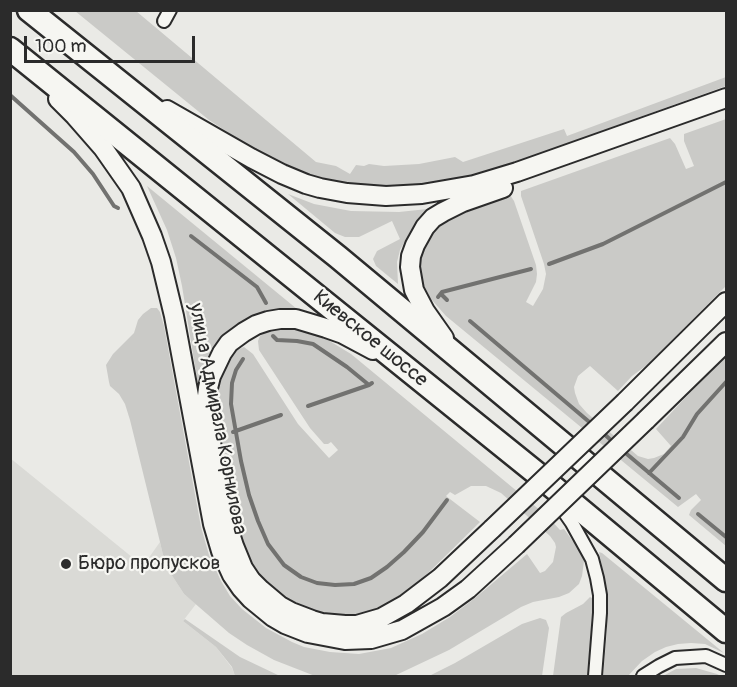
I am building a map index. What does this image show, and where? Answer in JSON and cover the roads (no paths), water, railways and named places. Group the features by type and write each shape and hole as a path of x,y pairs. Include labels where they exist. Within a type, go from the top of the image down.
{"highway":[{"path":"29,10 470,365 726,580"},
{"name":"Киевское шоссе","path":"10,51 535,472 726,631"}],"main road":[{"name":"улица Адмирала Корнилова","path":"10,51 75,116 103,148 131,188 141,208 168,288 198,452 217,538 232,575 241,588 273,617 285,624 308,633 345,640 371,639 402,630 443,607 468,589 516,545 726,342"},
{"path":"121,84 216,139 288,176 333,191 386,196 422,194 474,184 517,172 726,98"},
{"path":"470,365 442,336 412,284 410,267 413,250 429,222 448,208 463,202 726,111"},
{"name":"улица Адмирала Корнилова","path":"400,363 343,334 296,319 280,319 256,325 229,343 211,376 206,404 208,427 226,521 243,568 251,580 280,606 312,621 357,625 381,618 406,604 440,578 625,402 726,302"}],"street":[{"path":"535,472 572,524 595,567 600,595 595,676"},
{"path":"643,676 675,658 706,656 726,665"}],"waterway":[{"path":"10,95 74,152 93,174 114,206 118,208"},
{"path":"549,264 603,244 726,182"},
{"path":"191,236 257,287 266,303"},
{"path":"438,297 442,292 531,269"},
{"path":"441,294 447,300"},
{"path":"470,321 594,426"},
{"path":"273,336 277,340 313,344 369,385 372,383"},
{"path":"243,359 232,383 231,404 249,495 268,544 284,565 301,577 317,583 335,585 354,584 371,578 404,552 423,532 447,500"},
{"path":"649,473 683,437 697,414 726,382"},
{"path":"308,406 369,385"},
{"path":"233,432 281,415"},
{"path":"602,432 614,443"},
{"path":"622,450 679,498"},
{"path":"698,514 726,537"}],"place":[{"name":"Бюро пропусков","path":"66,564"}]}
